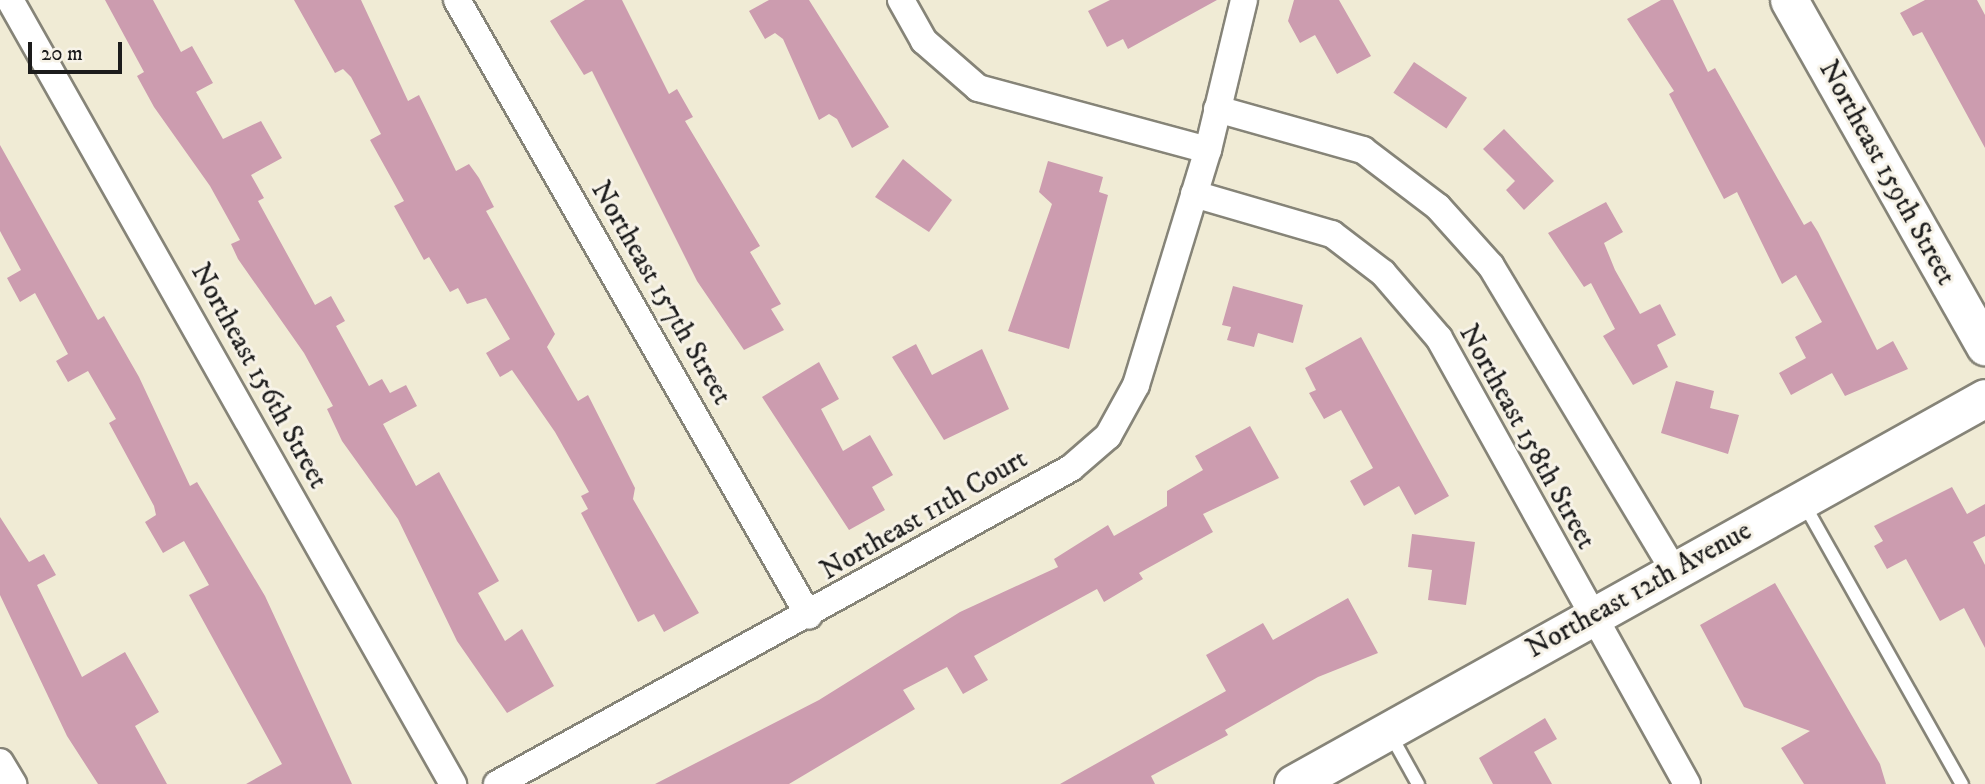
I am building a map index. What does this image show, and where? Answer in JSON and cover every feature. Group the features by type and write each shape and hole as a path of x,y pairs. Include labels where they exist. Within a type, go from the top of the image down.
{"street":[{"name":"Northeast 156th Street","path":"10,0 453,784"},
{"name":"Northeast 157th Street","path":"457,0 809,616"},
{"path":"901,0 924,41 978,88 1208,150 1244,0"},
{"name":"Northeast 159th Street","path":"1789,0 1985,346"},
{"name":"Northeast 158th Street","path":"1217,109 1363,150 1438,207 1491,266 1674,571"},
{"name":"Northeast 11th Court","path":"497,784 809,616 1071,468 1108,436 1136,385 1208,150"},
{"name":"Northeast 158th Street","path":"1194,194 1332,234 1383,273 1439,338 1485,414 1590,617 1687,784"},
{"name":"Northeast 12th Avenue","path":"1293,784 1985,397"},
{"path":"0,762 13,784"}],"lane":[{"path":"1801,499 1962,784"},
{"path":"1388,730 1418,784"}],"building":[{"path":"105,0 153,0 181,52 192,46 213,83 196,92 223,139 261,121 282,158 251,175 264,198 258,201 315,305 331,296 345,321 336,326 369,386 382,379 390,393 406,385 417,406 383,424 416,486 439,472 499,581 478,593 505,641 522,629 554,686 507,713 457,641 398,519 342,441 327,409 333,406 304,353 238,259 231,244 240,240 210,186 154,107 137,76 144,72"},
{"path":"294,0 361,0 408,101 419,95 456,171 469,164 479,178 494,207 486,211 555,334 547,347 578,401 588,395 635,488 633,499 699,613 664,632 654,614 638,622 581,513 588,509 581,496 589,492 555,432 512,370 500,377 486,353 510,339 486,298 467,304 458,288 450,292 429,257 424,260 394,206 404,201 370,140 381,134 351,77 343,69 335,73"},
{"path":"585,0 622,0 669,94 677,89 693,117 685,121 760,246 750,252 781,304 771,309 784,330 744,350 697,281 592,71 584,75 550,21"},
{"path":"769,0 809,0 889,127 852,148 837,119 829,114 819,120 783,39 775,33 765,39 749,11"},
{"path":"1110,0 1217,0 1128,49 1123,39 1107,47 1088,11"},
{"path":"1294,0 1339,0 1371,56 1337,74 1315,35 1300,43 1288,21"},
{"path":"1661,0 1673,0 1708,72 1715,68 1804,225 1811,221 1818,232 1877,350 1893,341 1908,369 1845,396 1832,373 1791,395 1779,373 1806,358 1795,337 1822,322 1796,275 1782,284 1737,192 1724,199 1669,94 1674,91 1627,19"},
{"path":"1925,0 1977,0 1985,15 1985,148 1922,32 1913,36 1900,13"},
{"path":"1414,62 1467,98 1446,128 1393,93"},
{"path":"1504,129 1554,181 1524,210 1506,190 1515,181 1483,149"},
{"path":"0,145 98,320 104,316 139,377 190,486 197,482 265,596 352,784 246,784 282,764 189,595 209,585 184,541 163,553 145,522 156,515 154,506 109,423 116,419 88,371 68,382 56,361 68,354 35,293 20,302 7,278 21,270 0,231"},
{"path":"903,159 952,200 929,232 875,197"},
{"path":"1048,161 1103,177 1099,192 1108,195 1069,349 1008,331 1052,204 1039,192"},
{"path":"1606,202 1623,232 1604,243 1615,270 1640,314 1660,304 1676,335 1657,345 1668,367 1633,385 1603,336 1615,329 1591,283 1584,287 1548,233"},
{"path":"1233,286 1303,305 1293,343 1258,333 1254,347 1227,340 1231,327 1222,325"},
{"path":"1361,337 1449,496 1415,515 1399,486 1364,506 1350,481 1373,468 1341,410 1324,419 1309,393 1316,390 1305,368"},
{"path":"916,344 932,375 982,349 1009,409 944,440 892,357"},
{"path":"819,362 839,399 821,409 843,451 870,435 893,475 872,487 885,510 849,530 762,397"},
{"path":"1676,381 1714,391 1710,408 1739,415 1728,454 1661,433"},
{"path":"1250,426 1279,478 1203,514 1213,532 1139,573 1143,579 1104,602 1097,589 974,656 988,680 963,694 947,667 903,690 915,709 789,784 655,784 819,700 960,612 1058,567 1054,559 1108,525 1114,536 1167,506 1167,491 1203,470 1195,456"},
{"path":"1952,487 1967,514 1985,504 1985,536 1973,542 1985,565 1985,648 1964,608 1940,621 1906,559 1887,569 1874,546 1883,541 1874,526"},
{"path":"0,517 29,562 44,554 56,575 37,585 82,677 125,652 159,712 135,726 167,784 98,784 67,736 0,595"},
{"path":"1412,534 1475,542 1466,605 1428,600 1432,570 1408,567"},
{"path":"1775,583 1880,764 1886,784 1804,784 1781,748 1810,731 1744,707 1700,625"},
{"path":"1348,598 1378,653 1318,677 1225,730 1228,735 1151,776 1155,784 1060,784 1226,691 1206,655 1263,623 1273,640"},
{"path":"1545,718 1557,739 1534,752 1552,784 1493,784 1479,758"}]}
